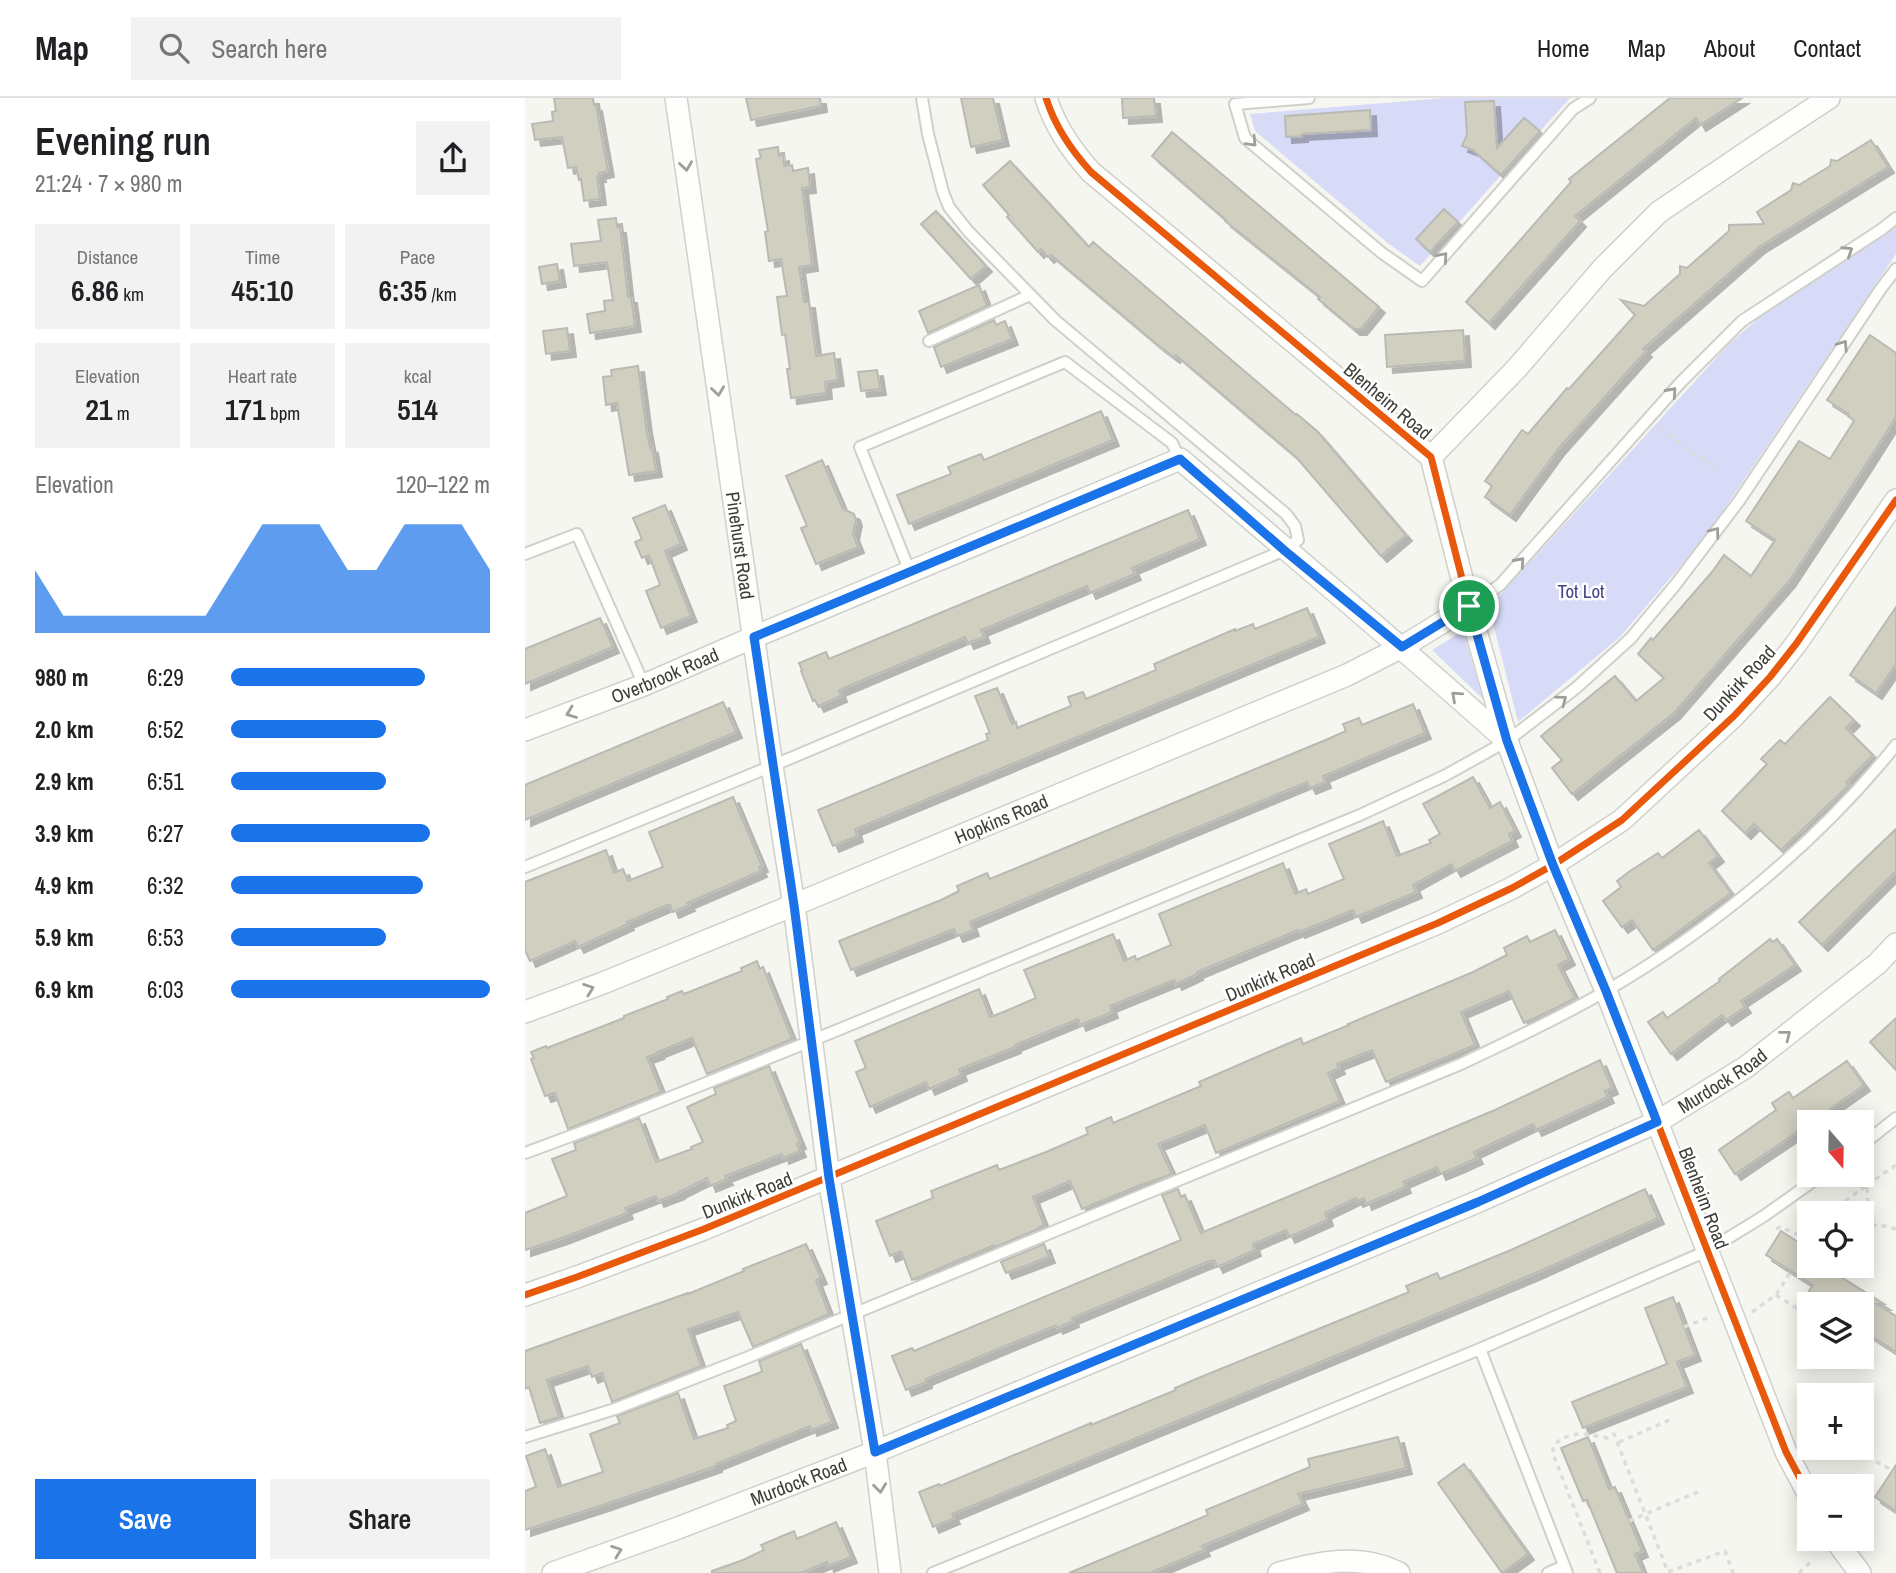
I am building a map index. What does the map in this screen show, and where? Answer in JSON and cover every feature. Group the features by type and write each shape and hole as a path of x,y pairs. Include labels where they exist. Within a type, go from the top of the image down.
{"street":[{"name":"Pinehurst Road","path":"676,98 794,905 829,1178 875,1452 890,1573"},
{"name":"Blenheim Road","path":"1046,98 1051,114 1072,151 1091,172 1431,457 1507,741 1553,865 1606,991 1786,1452 1798,1474"},
{"name":"Blenheim Road","path":"1431,457 1518,367 1602,269 1659,212 1829,98"},
{"name":"Overbrook Road","path":"525,730 644,685 1180,459"},
{"path":"1180,459 1285,551 1402,647 1507,741"},
{"name":"Dunkirk Road","path":"525,1295 577,1278 829,1178 1438,923 1553,865 1622,820 1734,716 1796,644 1896,500"},
{"name":"Hopkins Road","path":"525,1012 794,905 1334,680 1402,647 1469,606"},
{"name":"Murdock Road","path":"553,1573 715,1515 875,1452 1478,1202 1657,1122 1746,1067 1877,964 1896,944"},
{"path":"1844,1551 1860,1573"},
{"path":"1279,1573 1317,1563 1343,1560 1375,1564 1399,1573"}],"lane":[{"path":"525,867 1285,551 1298,540 1295,526 1286,514 1055,320 968,231 949,207 928,134 922,98"},
{"path":"1309,98 1232,101 1245,138 1382,253 1422,281 1573,109 1590,98"},
{"path":"1469,606 1500,585 1681,382 1742,321 1896,218"},
{"path":"525,1153 811,1041 1360,815 1436,780 1507,741 1577,688 1639,629 1739,501 1896,269"},
{"path":"929,341 1030,295"},
{"path":"910,572 860,447 1065,362 1172,443 1180,459"},
{"path":"525,554 576,534 644,685"},
{"path":"525,1437 615,1409 852,1315 1461,1064 1554,1019 1606,991 1686,940 1767,878 1842,804 1896,744"},
{"path":"1874,1135 1896,1118"},
{"path":"933,1573 1480,1349 1707,1251 1805,1187"},
{"path":"1480,1349 1565,1570 1548,1573"}],"path":[{"path":"1650,417 1684,447 1719,469"},
{"path":"1874,1180 1896,1165"},
{"path":"1845,1201 1864,1187"},
{"path":"1867,1187 1868,1211 1876,1225 1885,1225 1896,1230"},
{"path":"1768,1233 1780,1227 1797,1236"},
{"path":"1684,1327 1732,1313 1757,1310 1776,1295 1790,1271"},
{"path":"1776,1295 1797,1308"},
{"path":"1618,1442 1672,1419"},
{"path":"1600,1573 1553,1454 1553,1446 1571,1434 1585,1433 1607,1437 1614,1434 1667,1573 1725,1551 1733,1573"},
{"path":"1873,1460 1892,1470"},
{"path":"1629,1521 1700,1492"},
{"path":"1799,1573 1814,1559"}],"green space":[{"path":"1446,98 1570,98 1420,266 1389,244 1255,131 1250,114"},
{"name":"Tot Lot","path":"1896,227 1896,254 1706,536 1620,637 1518,722 1489,607 1728,345 1771,307"},
{"path":"1463,631 1483,699 1432,650"}],"building":[{"path":"554,98 593,98 608,171 597,176 600,199 584,201 581,179 579,180 576,167 568,168 562,137 535,140 532,124 553,121 552,112 556,111"},
{"path":"746,98 820,98 821,106 751,120"},
{"path":"961,98 993,98 1003,140 971,147"},
{"path":"1122,98 1154,98 1156,116 1123,118"},
{"path":"1670,98 1742,98 1700,125 1696,118 1575,216 1580,221 1489,323 1466,302 1571,182 1569,179"},
{"path":"1494,101 1497,148 1524,118 1540,131 1501,175 1473,150 1462,146 1467,135 1465,102"},
{"path":"1370,110 1371,130 1286,137 1285,116"},
{"path":"1172,132 1379,307 1361,329 1354,329 1318,299 1320,297 1225,221 1152,156"},
{"path":"1871,140 1888,167 1759,247 1643,349 1646,351 1559,448 1510,515 1485,497 1492,486 1485,481 1522,430 1528,434 1635,315 1621,300 1644,306 1680,274 1680,266 1687,268 1729,231 1729,225 1764,224 1757,212 1791,190 1793,183 1799,185 1830,166 1831,160 1837,161"},
{"path":"778,147 779,156 783,155 784,166 792,165 793,171 808,168 810,187 802,188 812,265 799,267 804,302 809,302 816,356 834,353 838,380 825,382 826,393 791,398 787,369 790,369 777,297 787,296 781,259 769,261 765,232 768,231 756,159 761,158 759,150"},
{"path":"1010,161 1089,247 1093,242 1317,431 1406,535 1381,556 1296,457 1176,355 1174,357 1159,346 1051,255 1048,257 1041,249 1038,252 983,185"},
{"path":"1444,209 1458,222 1430,252 1416,239"},
{"path":"936,211 986,266 971,279 921,224"},
{"path":"616,218 617,227 620,227 628,297 631,297 635,326 590,333 587,314 605,311 604,301 613,300 607,262 574,266 571,244 601,241 598,220"},
{"path":"557,264 560,281 542,284 539,267"},
{"path":"979,285 987,306 928,333 919,311"},
{"path":"994,320 996,325 1005,321 1012,339 941,367 934,347"},
{"path":"567,328 570,351 546,354 543,331"},
{"path":"1463,330 1465,361 1387,367 1385,335"},
{"path":"1870,335 1896,353 1896,417 1863,469 1789,581 1674,713 1572,794 1552,768 1562,760 1541,736 1615,676 1636,701 1664,678 1638,654 1651,638 1653,640 1724,555 1751,576 1775,540 1746,521 1799,441 1830,459 1854,421 1849,414 1827,400"},
{"path":"638,366 646,427 656,471 629,475 617,403 606,405 603,377 612,376 611,370"},
{"path":"877,370 880,389 861,391 858,372"},
{"path":"1101,411 1113,440 909,524 897,495 951,474 948,467 981,454 984,460"},
{"path":"822,460 843,509 854,514 856,520 853,534 858,547 816,564 801,528 807,526 786,476"},
{"path":"665,505 681,544 665,551 691,616 661,628 646,591 660,585 649,555 642,558 635,542 642,539 633,518"},
{"path":"1188,510 1200,539 1132,568 1135,574 1090,593 1087,586 981,630 984,637 968,643 965,637 839,690 841,696 818,706 815,700 813,701 799,663 826,652 829,659"},
{"path":"1896,607 1896,664 1876,693 1850,675"},
{"path":"1307,608 1319,637 855,829 857,836 833,846 818,810 988,740 986,734 990,733 975,696 997,688 1012,724 1016,722 1017,728 1071,706 1068,697 1083,692 1086,699 1156,670 1154,664 1235,629 1253,624 1255,629"},
{"path":"600,618 613,647 525,684 525,649"},
{"path":"1830,697 1854,720 1846,728 1873,755 1846,782 1849,785 1781,850 1754,824 1745,833 1722,811 1767,764 1761,759 1780,740 1785,744"},
{"path":"723,702 736,732 525,820 525,785"},
{"path":"1413,704 1425,733 1323,776 1325,782 1310,788 1307,782 970,922 973,930 957,936 954,929 851,970 839,941 941,900 959,891 957,886 987,873 990,879 1328,739 1346,731 1343,724 1359,718 1362,725"},
{"path":"1473,777 1490,808 1500,802 1515,831 1509,834 1512,841 1455,871 1451,864 1413,885 1416,892 1356,917 1353,910 1299,932 1298,930 1197,972 1176,984 1174,980 1110,1006 1112,1012 1080,1025 1078,1019 959,1069 961,1075 929,1089 926,1082 870,1107 856,1072 866,1068 855,1041 979,989 990,1017 1001,1013 1036,998 1024,970 1113,934 1124,961 1135,956 1136,960 1171,945 1159,914 1283,863 1295,894 1306,889 1308,894 1344,879 1329,844 1383,821 1397,856 1431,843 1429,840 1440,834 1423,804"},
{"path":"733,797 762,866 759,867 761,871 687,903 689,905 673,912 670,905 667,905 578,947 575,941 530,961 525,950 525,882 606,850 614,873 623,869 628,881 663,867 649,832"},
{"path":"1896,829 1896,871 1822,945 1799,922"},
{"path":"1699,830 1718,856 1709,863 1731,893 1653,950 1632,920 1622,927 1603,901 1621,887 1617,881 1630,871 1658,853 1662,858"},
{"path":"1555,930 1569,959 1558,965 1575,998 1558,1007 1524,1023 1509,991 1461,1012 1475,1045 1386,1082 1372,1050 1337,1064 1339,1068 1328,1073 1340,1101 1216,1153 1205,1125 1158,1144 1172,1174 1082,1209 1070,1181 1033,1197 1044,1225 1038,1229 912,1280 901,1251 890,1256 876,1221 933,1198 931,1191 997,1165 999,1170 1046,1152 1088,1134 1086,1128 1111,1117 1113,1123 1201,1086 1199,1082 1301,1038 1303,1044 1349,1025 1507,955 1504,948 1527,936 1530,942"},
{"path":"1770,939 1773,942 1777,939 1795,965 1741,1001 1745,1007 1726,1020 1722,1015 1671,1054 1648,1022 1663,1012 1667,1018 1720,981 1719,979"},
{"path":"757,961 760,969 763,967 792,1039 707,1074 692,1038 657,1052 647,1057 661,1092 568,1129 555,1093 545,1096 531,1059 534,1058 531,1052 624,1018 682,991 684,994 742,971 741,968"},
{"path":"1896,1018 1896,1070 1870,1042"},
{"path":"1600,1060 1612,1088 1605,1091 1608,1097 1536,1130 1533,1124 1474,1152 1477,1158 1457,1167 1440,1174 1437,1167 1403,1182 1405,1187 1366,1204 1364,1198 1357,1201 1356,1198 1325,1213 1327,1220 1289,1237 1286,1230 1253,1244 1255,1250 1217,1267 1214,1260 1207,1262 1072,1318 1073,1321 1057,1328 1056,1325 926,1379 926,1382 906,1390 892,1356 912,1348 914,1351 1181,1240 1162,1195 1178,1189 1181,1197 1185,1195 1201,1233 1495,1110"},
{"path":"1847,1061 1864,1085 1831,1110 1797,1110 1797,1132 1735,1174 1719,1150 1776,1110 1772,1103 1789,1092 1793,1098"},
{"path":"769,1066 800,1143 797,1144 800,1151 783,1158 782,1154 725,1176 727,1179 710,1186 707,1178 658,1201 656,1196 625,1208 627,1213 525,1250 525,1213 567,1196 552,1159 576,1150 574,1143 639,1118 656,1162 692,1149 691,1147 703,1142 687,1107 716,1094 714,1088"},
{"path":"1645,1189 1658,1218 1531,1275 952,1514 954,1518 933,1527 919,1492 939,1484 940,1486 1176,1390 1175,1388 1196,1379 1409,1292 1406,1286 1437,1273 1440,1279"},
{"path":"1781,1231 1797,1241 1797,1275 1766,1255"},
{"path":"806,1244 821,1278 816,1280 829,1314 753,1347 738,1312 688,1329 701,1366 612,1402 602,1373 592,1377 588,1366 547,1380 559,1417 540,1423 529,1387 525,1389 525,1351 688,1294"},
{"path":"1044,1244 1049,1257 1006,1273 1001,1262"},
{"path":"1802,1278 1843,1278 1865,1292 1811,1292 1813,1285"},
{"path":"1673,1297 1695,1355 1677,1362 1687,1387 1583,1428 1572,1402 1667,1364 1645,1308"},
{"path":"1874,1298 1884,1304 1876,1304 1896,1316 1896,1352 1874,1338"},
{"path":"801,1344 832,1422 811,1430 810,1426 716,1466 525,1530 525,1491 536,1487 526,1456 545,1449 558,1487 603,1472 590,1434 620,1423 617,1416 678,1393 694,1439 728,1428 727,1425 736,1421 724,1386 759,1373 762,1371 759,1361"},
{"path":"1398,1437 1406,1468 1298,1494 1303,1504 1202,1546 1204,1550 1150,1573 1069,1573 1208,1515 1206,1510 1310,1467 1308,1459"},
{"path":"1588,1437 1609,1489 1615,1487 1642,1551 1635,1554 1643,1573 1617,1573 1587,1500 1583,1501 1561,1448"},
{"path":"1464,1464 1528,1554 1502,1573 1438,1483"},
{"path":"1896,1465 1896,1511 1875,1497"},
{"path":"836,1522 851,1557 828,1566 827,1562 801,1573 712,1573 764,1550 761,1545 794,1531 797,1539"}],"cycle path":[{"path":"1046,98 1064,138 1091,172 1431,457 1507,741 1553,865 1606,991 1786,1452 1798,1474"},
{"path":"525,1295 704,1229 1438,923 1553,865 1622,820 1734,716 1796,644 1896,500"}],"route":[{"path":"1180,459 1285,551 1402,647 1469,606 1507,741 1553,865 1657,1122 1478,1202 875,1452 829,1178 794,905 754,637 1180,459"}]}
